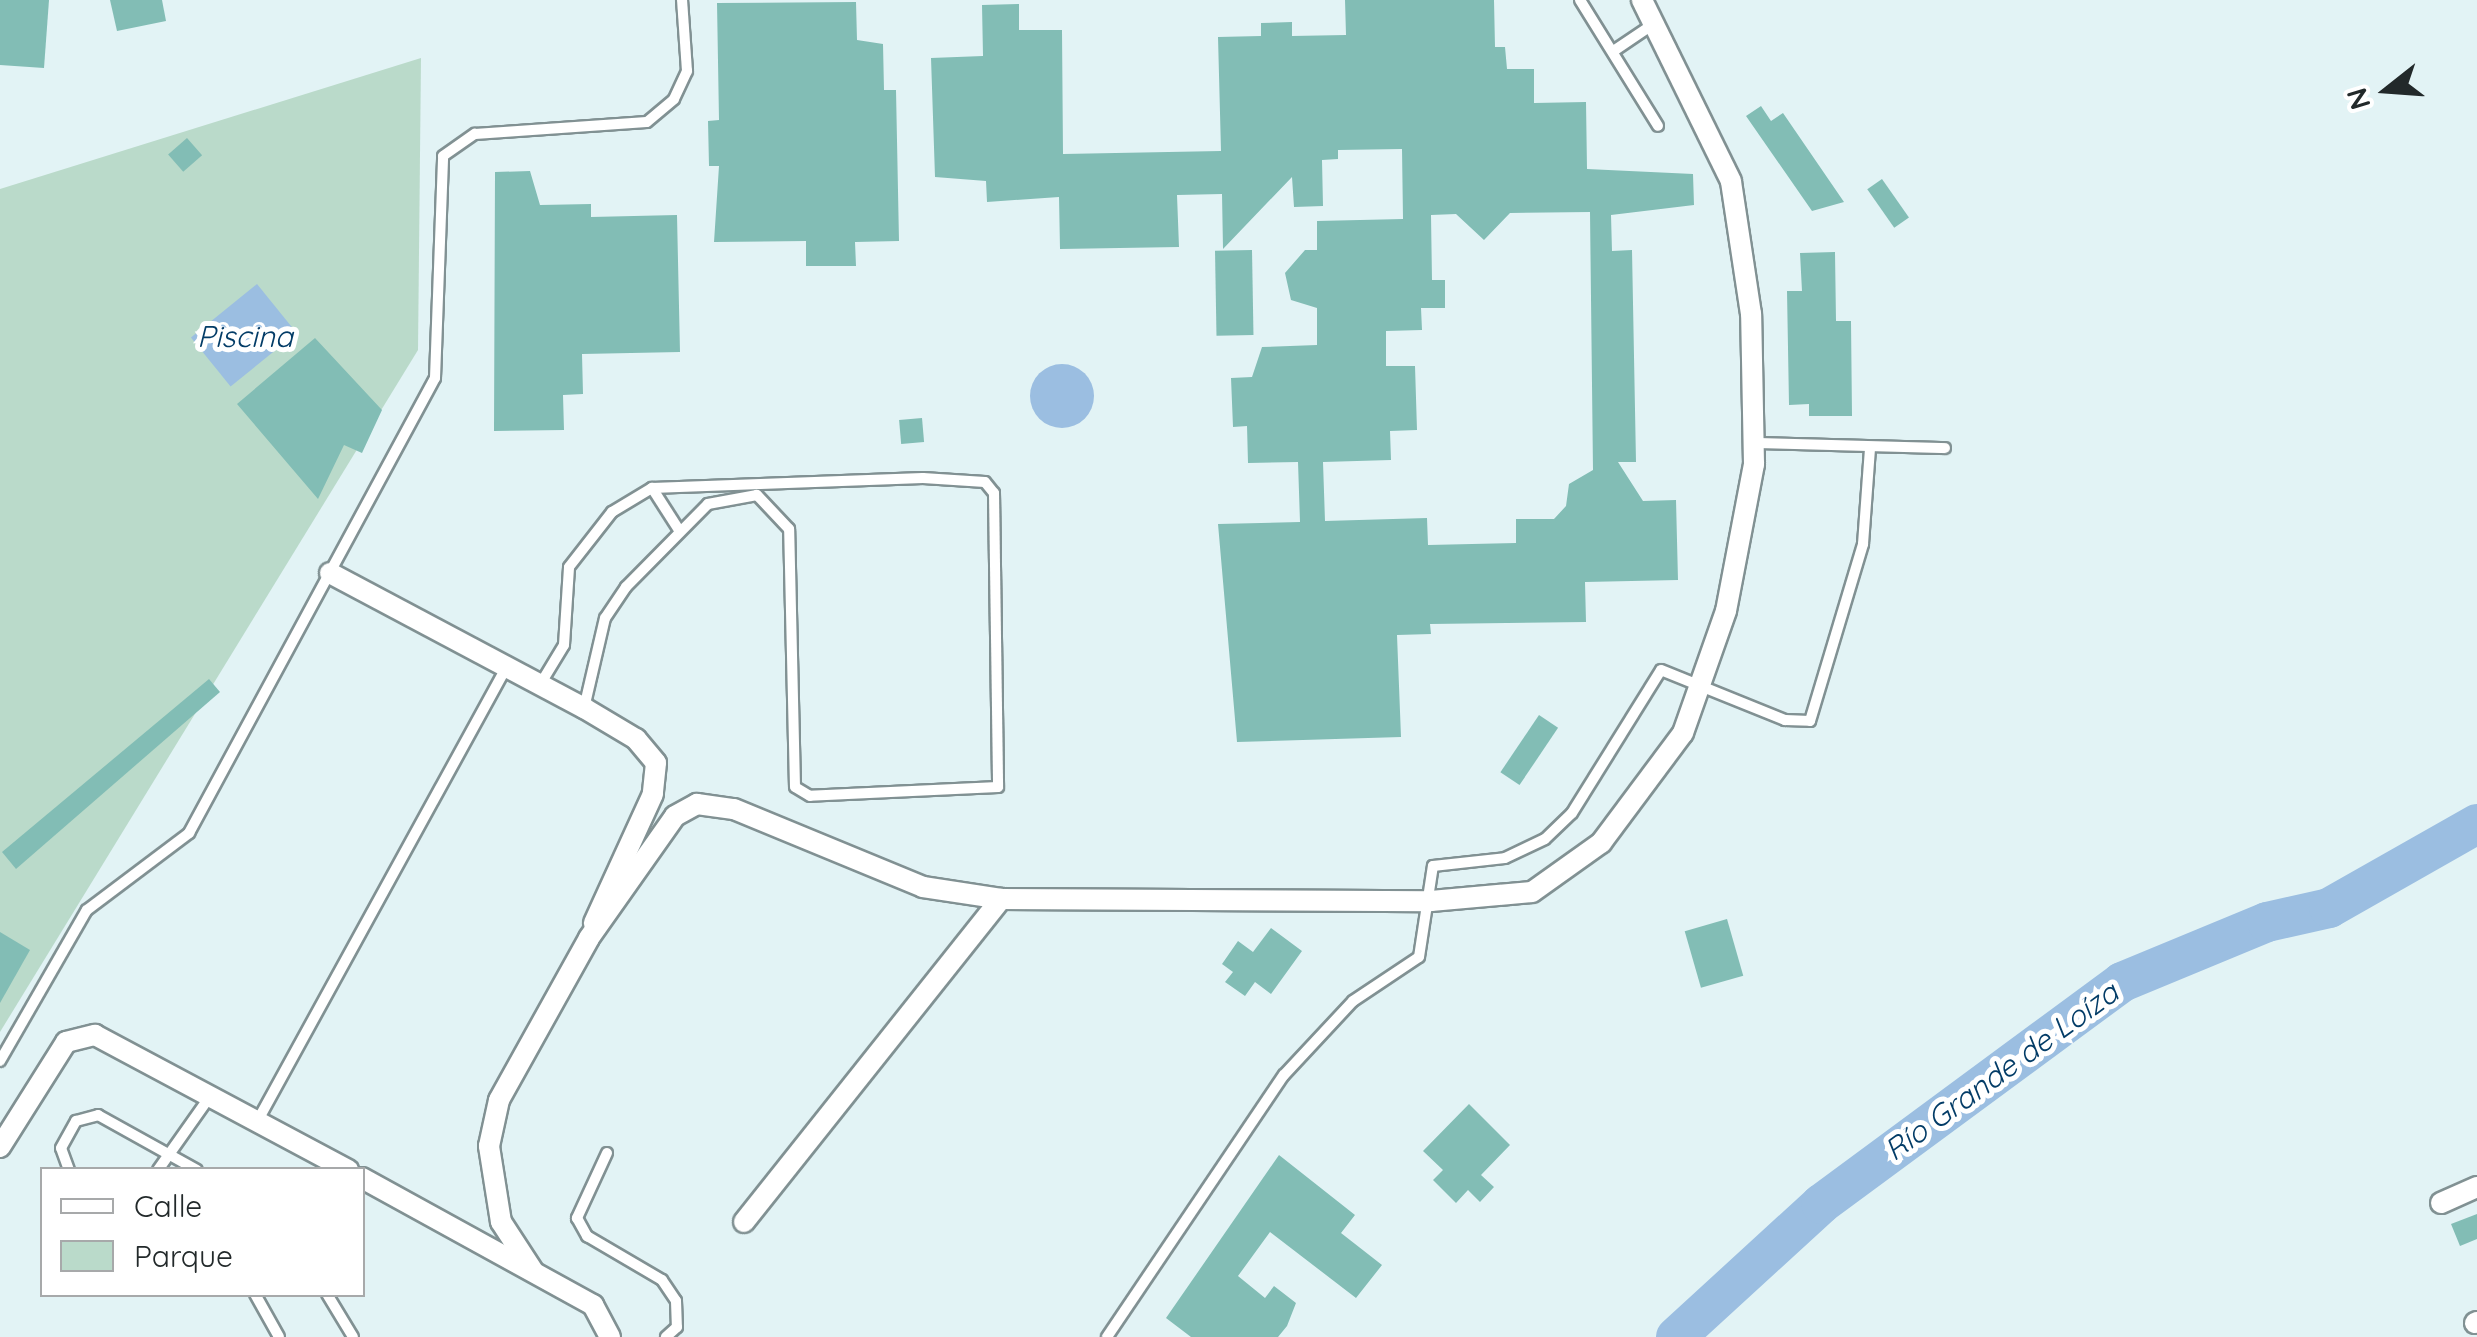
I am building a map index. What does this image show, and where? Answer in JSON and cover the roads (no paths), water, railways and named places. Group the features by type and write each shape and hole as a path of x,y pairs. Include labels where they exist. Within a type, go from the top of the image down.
{"street":[{"path":"589,938 675,816 697,804 734,809 923,887 1001,898 1431,901 1532,892 1600,842 1683,733 1726,611 1754,443 1751,314 1731,181 1642,0"},
{"path":"330,573 584,708 636,739 656,763 653,794 589,938 499,1100 489,1146 502,1222 533,1272"},
{"path":"744,1222 1001,898"},
{"path":"0,1147 66,1042 95,1035 343,1167"},
{"path":"365,1180 593,1304 610,1337"},
{"path":"2441,1203 2477,1188"}],"lane":[{"path":"0,1061 86,910 189,834 434,378 443,156 474,134 647,122 674,99 687,71 682,0"},
{"path":"1580,0 1658,126"},
{"path":"1614,50 1656,23"},
{"path":"1754,443 1945,448"},
{"path":"1108,1337 1284,1075 1353,1001 1419,957 1438,862 1528,852 1572,813 1654,673 1701,683 1785,720 1810,721 1862,544 1870,448"},
{"path":"541,683 564,646 568,567 612,512 652,488 985,482 996,501 1002,784 802,794 790,764 789,529 781,511 757,495 720,498 679,530 605,618 584,708"},
{"path":"652,488 679,530"},
{"path":"258,1120 506,668"},
{"path":"160,1167 212,1094"},
{"path":"68,1167 61,1148 86,1116 192,1167"},
{"path":"607,1153 577,1218 587,1236 662,1280 676,1301 677,1327 666,1337"},
{"path":"258,1297 279,1337"},
{"path":"329,1297 353,1337"}],"water":[{"name":"Piscina","path":"257,284 297,333 231,386 191,337"},
{"path":"1062,364 1085,373 1094,396 1085,419 1062,428 1039,419 1030,396 1039,373"}],"waterway":[{"name":"Río Grande de Loíza","path":"1676,1337 1821,1204 2122,982 2267,922 2329,908 2477,824"}]}
